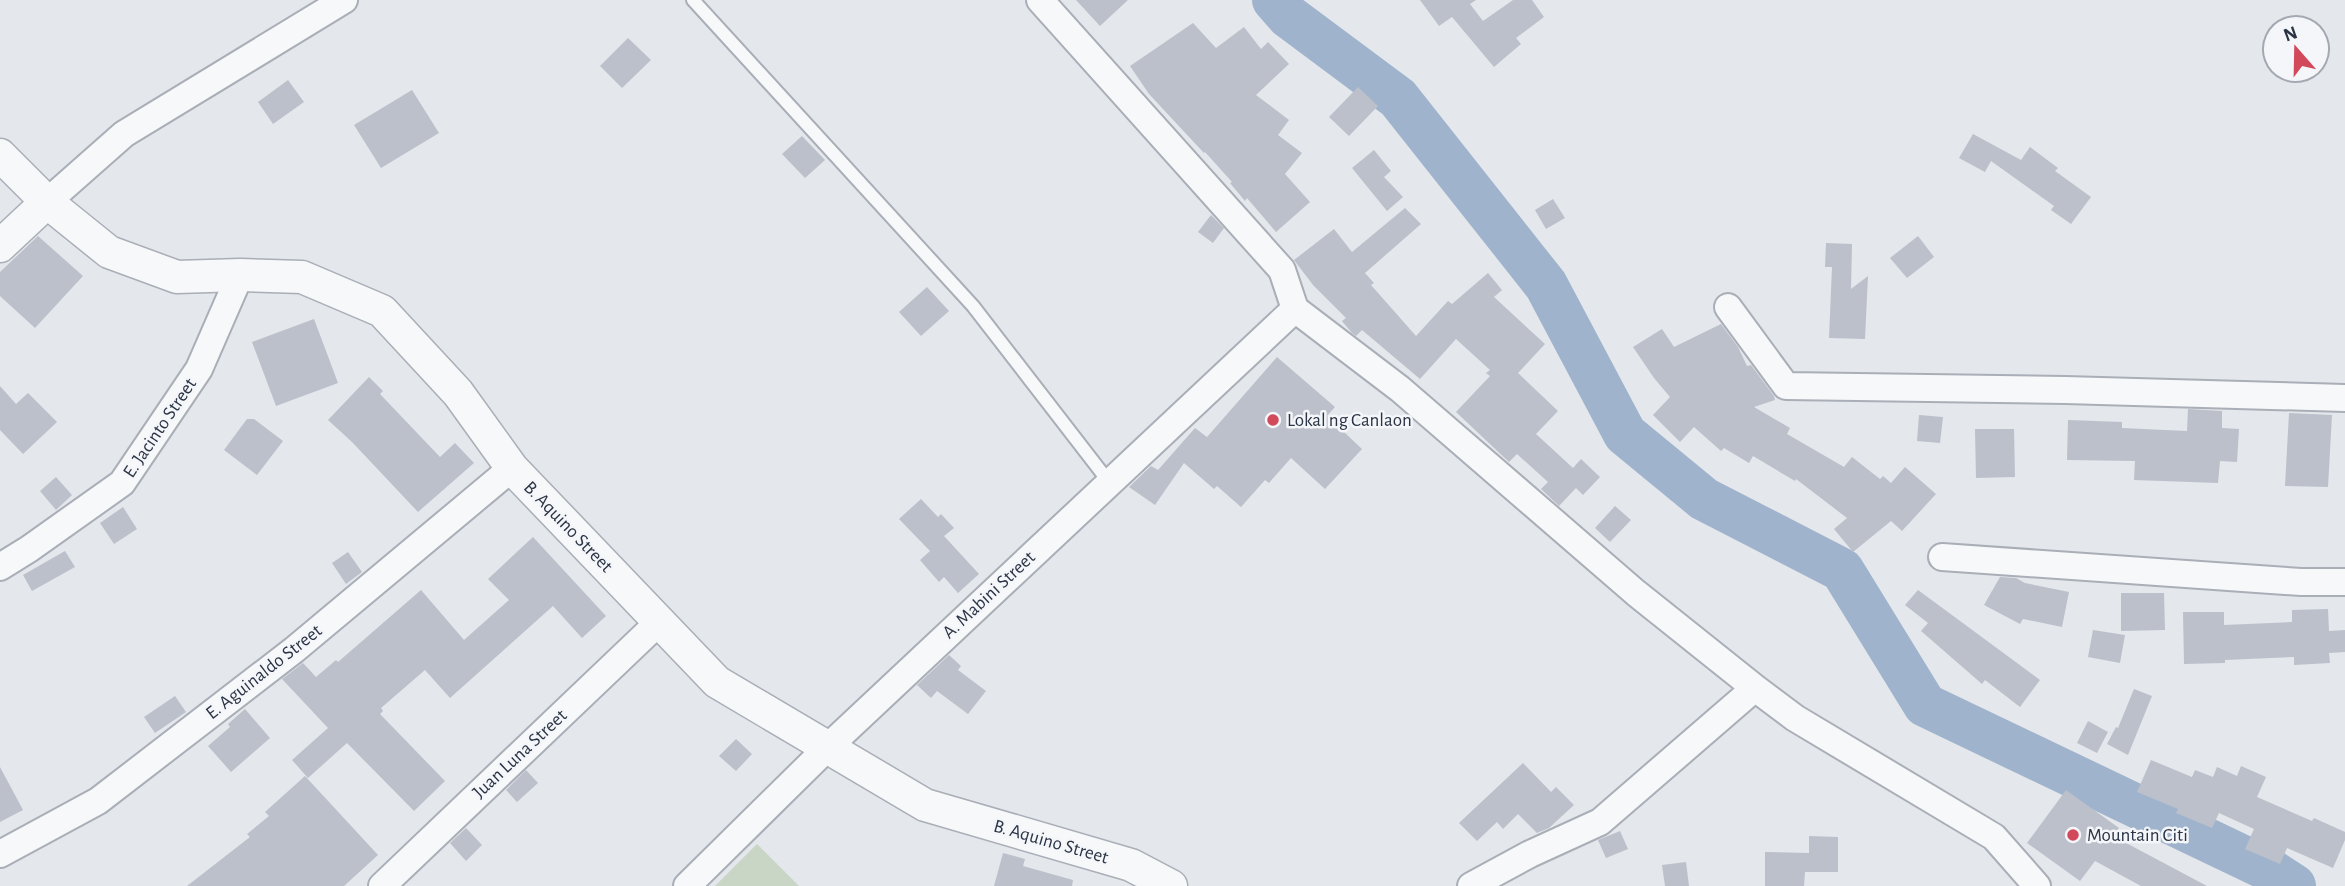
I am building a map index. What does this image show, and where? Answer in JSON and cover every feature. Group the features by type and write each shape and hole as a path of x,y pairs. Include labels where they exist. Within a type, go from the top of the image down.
{"street":[{"path":"0,246 124,134 344,0"},
{"path":"1040,0 1282,270 1295,309 1400,389 1636,593 1755,688 1795,718 1994,837 2037,886"},
{"name":"B. Aquino Street","path":"0,155 47,202 109,252 177,277 302,277 382,311 458,393 512,468 717,682 925,805 1131,865 1171,886"},
{"name":"E. Jacinto Street","path":"0,567 29,550 122,484 199,369 240,275"},
{"path":"1728,307 1786,386 2345,398"},
{"name":"A. Mabini Street","path":"687,886 828,747 1295,309"},
{"name":"E. Aguinaldo Street","path":"0,854 98,801 294,649 512,468"},
{"path":"1942,557 2301,582 2345,582"},
{"name":"Juan Luna Street","path":"382,886 659,622"},
{"path":"1471,886 1530,854 1600,822 1755,688"}],"lane":[{"path":"693,0 973,306 1109,482"}],"green space":[{"path":"757,844 799,886 715,886"}],"building":[{"path":"1076,0 1128,0 1100,26"},
{"path":"1420,0 1476,0 1470,4 1483,21 1513,0 1532,0 1544,17 1516,38 1521,44 1494,67 1452,17 1439,26"},
{"path":"1193,23 1216,48 1244,27 1261,49 1268,42 1289,64 1256,95 1289,120 1278,135 1302,153 1285,174 1310,202 1276,232 1149,94 1130,66"},
{"path":"628,38 651,60 622,88 600,66"},
{"path":"288,80 304,102 273,124 258,102"},
{"path":"1358,87 1378,106 1349,136 1329,117"},
{"path":"412,90 439,133 381,168 354,125"},
{"path":"1973,134 2021,160 2030,147 2058,168 2055,171 2091,197 2071,224 2051,210 2054,206 1991,161 1985,172 1959,158"},
{"path":"802,136 825,160 805,178 782,154"},
{"path":"1374,150 1391,171 1384,177 1403,197 1387,211 1352,168"},
{"path":"1553,199 1565,218 1546,229 1535,210"},
{"path":"1405,208 1421,224 1365,273 1374,283 1371,285 1416,336 1448,301 1452,304 1488,273 1502,290 1494,297 1545,344 1518,373 1558,411 1536,434 1573,468 1581,459 1600,477 1583,495 1576,488 1559,506 1541,489 1548,482 1517,454 1509,462 1456,412 1490,376 1486,373 1490,370 1456,339 1420,379 1362,330 1356,336 1352,333 1342,321 1346,318 1313,285 1294,260 1334,229 1352,252"},
{"path":"1211,215 1224,228 1213,243 1198,232"},
{"path":"38,236 83,276 35,328 0,296 0,272"},
{"path":"1918,236 1934,257 1907,278 1890,258"},
{"path":"1826,243 1852,244 1851,289 1868,276 1865,339 1829,338 1832,267 1825,267"},
{"path":"927,287 949,311 921,336 899,312"},
{"path":"314,319 338,383 276,406 252,342"},
{"path":"1721,324 1738,347 1747,366 1751,365 1774,396 1775,400 1754,407 1790,428 1787,434 1844,467 1852,457 1880,479 1883,476 1891,483 1905,467 1936,494 1902,531 1891,521 1853,552 1834,529 1847,518 1796,479 1795,481 1753,456 1749,463 1724,448 1721,451 1694,427 1680,442 1653,415 1670,397 1633,347 1662,329 1674,347"},
{"path":"1277,357 1335,407 1327,416 1362,449 1325,489 1291,458 1269,483 1265,480 1241,507 1217,486 1214,489 1184,463 1155,505 1129,487 1151,466 1158,470 1195,428 1207,437"},
{"path":"369,377 383,391 380,394 440,457 455,443 474,463 418,512 328,420"},
{"path":"0,386 16,404 28,393 57,422 23,454 0,430"},
{"path":"2188,409 2222,411 2222,428 2239,429 2237,462 2220,461 2218,483 2134,480 2135,461 2067,460 2068,420 2122,422 2122,428 2187,431"},
{"path":"2289,413 2332,415 2328,487 2285,486"},
{"path":"1919,415 1943,417 1940,443 1917,441"},
{"path":"247,419 254,419 283,441 257,475 224,450"},
{"path":"1975,429 2014,429 2015,477 1976,478"},
{"path":"56,477 72,495 56,510 40,491"},
{"path":"921,499 938,517 941,514 954,528 944,536 979,574 958,593 944,577 939,582 920,560 930,551 899,519"},
{"path":"1615,506 1631,520 1610,542 1595,528"},
{"path":"123,507 137,529 114,544 100,523"},
{"path":"533,537 606,616 582,638 553,606 450,698 425,670 381,708 383,711 380,714 445,781 414,811 347,743 308,778 292,760 328,728 282,679 303,663 316,677 336,660 338,662 421,590 464,640 509,600 488,579"},
{"path":"65,551 75,567 32,591 23,575"},
{"path":"348,552 362,572 346,584 332,563"},
{"path":"2000,577 2016,578 2025,583 2069,592 2062,627 2023,619 2020,624 1984,605"},
{"path":"1918,590 2040,680 2020,707 1985,680 1982,684 1921,631 1928,623 1905,605"},
{"path":"2121,593 2164,593 2165,630 2121,631"},
{"path":"2328,609 2329,631 2345,630 2345,652 2329,653 2330,663 2294,665 2294,657 2184,664 2183,612 2224,612 2224,625 2292,622 2292,610"},
{"path":"2093,630 2125,635 2120,663 2088,657"},
{"path":"949,655 961,666 958,670 986,691 968,714 937,691 931,698 917,685"},
{"path":"2134,689 2152,696 2128,755 2107,744 2116,727 2118,728"},
{"path":"175,696 186,712 155,733 144,717"},
{"path":"245,709 270,738 231,772 208,746 230,727 228,724"},
{"path":"2088,721 2108,732 2097,753 2077,743"},
{"path":"736,739 752,754 736,771 719,756"},
{"path":"2151,760 2192,777 2195,770 2213,777 2217,767 2237,776 2241,766 2266,777 2257,797 2345,832 2345,840 2333,868 2287,848 2280,864 2245,849 2254,829 2219,813 2212,828 2176,813 2178,809 2137,792"},
{"path":"1523,763 1551,792 1556,787 1574,805 1549,828 1537,833 1518,814 1503,829 1497,822 1477,841 1459,823"},
{"path":"0,767 23,810 0,822"},
{"path":"526,770 538,783 517,802 506,790"},
{"path":"305,776 378,855 344,886 187,886 250,837 247,834 269,816 265,812"},
{"name":"Mountain Citi","path":"2066,790 2119,828 2113,836 2207,886 2141,886 2095,861 2080,881 2027,843"},
{"path":"466,828 482,845 466,861 450,843"},
{"path":"1620,831 1628,849 1606,858 1598,840"},
{"path":"1809,836 1838,837 1838,872 1805,872 1804,886 1765,886 1765,852 1809,853"},
{"path":"1003,853 1025,859 1023,866 1073,880 1072,886 994,886"},
{"path":"1686,862 1689,886 1665,886 1662,865"}],"waterway":[{"path":"1274,0 1288,16 1398,98 1546,285 1625,434 1704,499 1842,570 1925,705 2268,869 2294,886"}],"place":[{"name":"Lokal ng Canlaon","path":"1273,420"},
{"name":"Mountain Citi","path":"2073,835"}]}
